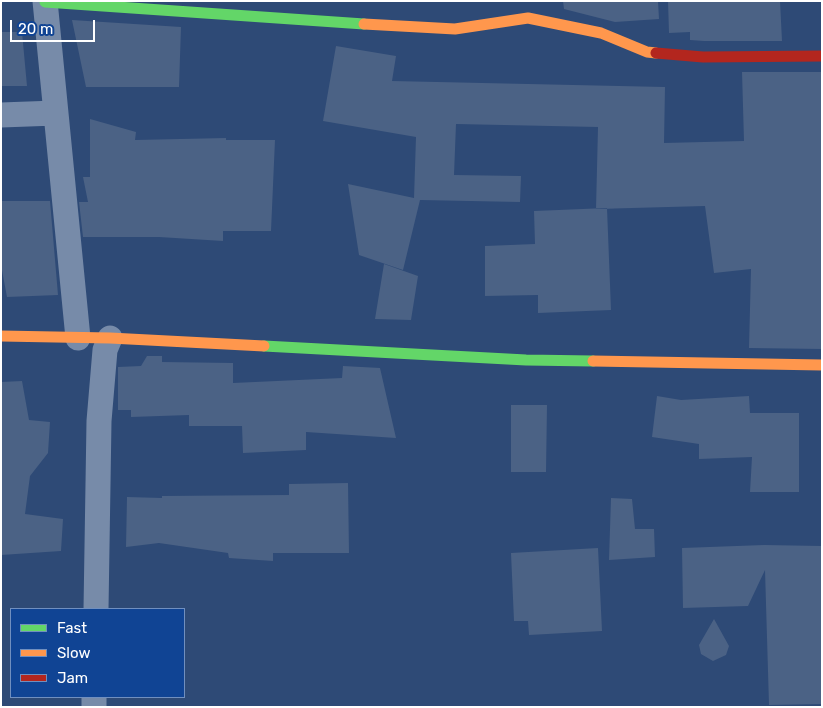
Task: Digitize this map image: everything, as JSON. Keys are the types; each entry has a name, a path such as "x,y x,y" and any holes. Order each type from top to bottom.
{"street":[{"path":"78,338 45,2 438,29 455,29 528,18 600,33 647,52 703,57 822,56"},
{"path":"1,115 56,113"},
{"path":"1,336 110,338 526,360 822,365"},
{"path":"96,608 99,420 105,350 110,338"}],"building":[{"path":"563,1 658,1 659,19 615,22 564,9"},
{"path":"668,1 780,1 782,41 704,41 690,40 690,32 669,33"},
{"path":"72,20 181,27 179,87 86,87"},
{"path":"1,32 22,32 27,86 1,86"},
{"path":"336,46 396,56 392,81 665,87 664,143 744,141 742,72 822,72 822,349 749,348 751,269 714,273 705,206 596,209 598,127 456,124 454,175 521,176 520,202 420,200 403,270 359,255 348,184 414,198 416,137 323,121"},
{"path":"90,119 136,132 135,140 226,138 226,140 275,140 271,231 223,231 223,241 159,237 83,237 79,202 88,202 83,177 90,177"},
{"path":"1,201 50,201 58,295 7,297 1,265"},
{"path":"607,208 611,310 538,313 538,295 485,296 485,246 535,244 534,211"},
{"path":"384,264 418,276 411,320 375,319"},
{"path":"147,356 162,356 162,362 233,363 233,383 342,378 343,366 380,368 396,438 306,432 306,450 243,453 242,426 189,426 189,415 131,417 131,410 118,410 118,367 141,366"},
{"path":"22,381 29,420 50,422 48,453 30,476 25,514 63,519 61,551 1,555 1,382"},
{"path":"657,396 681,400 749,396 750,413 799,413 799,492 750,492 752,457 699,459 699,444 652,437"},
{"path":"511,405 547,405 546,472 511,472"},
{"path":"348,483 349,553 273,553 273,561 229,558 228,553 159,543 126,547 127,497 289,495 289,484"},
{"path":"611,498 632,499 635,529 654,529 655,557 609,560"},
{"path":"764,545 822,546 822,704 769,705 765,570 748,606 683,608 682,548"},
{"path":"598,548 602,631 529,635 528,621 514,621 511,553"},
{"path":"714,619 729,646 726,655 713,661 701,654 699,645"}],"traffic: fast":[{"path":"45,2 364,24"},
{"path":"264,346 526,360 593,361"}],"traffic: slow":[{"path":"364,24 455,29 528,18 601,33 647,52 656,53"},
{"path":"1,336 110,338 264,346"},
{"path":"593,361 822,365"}],"traffic: jam":[{"path":"656,53 703,57 822,56"}]}
